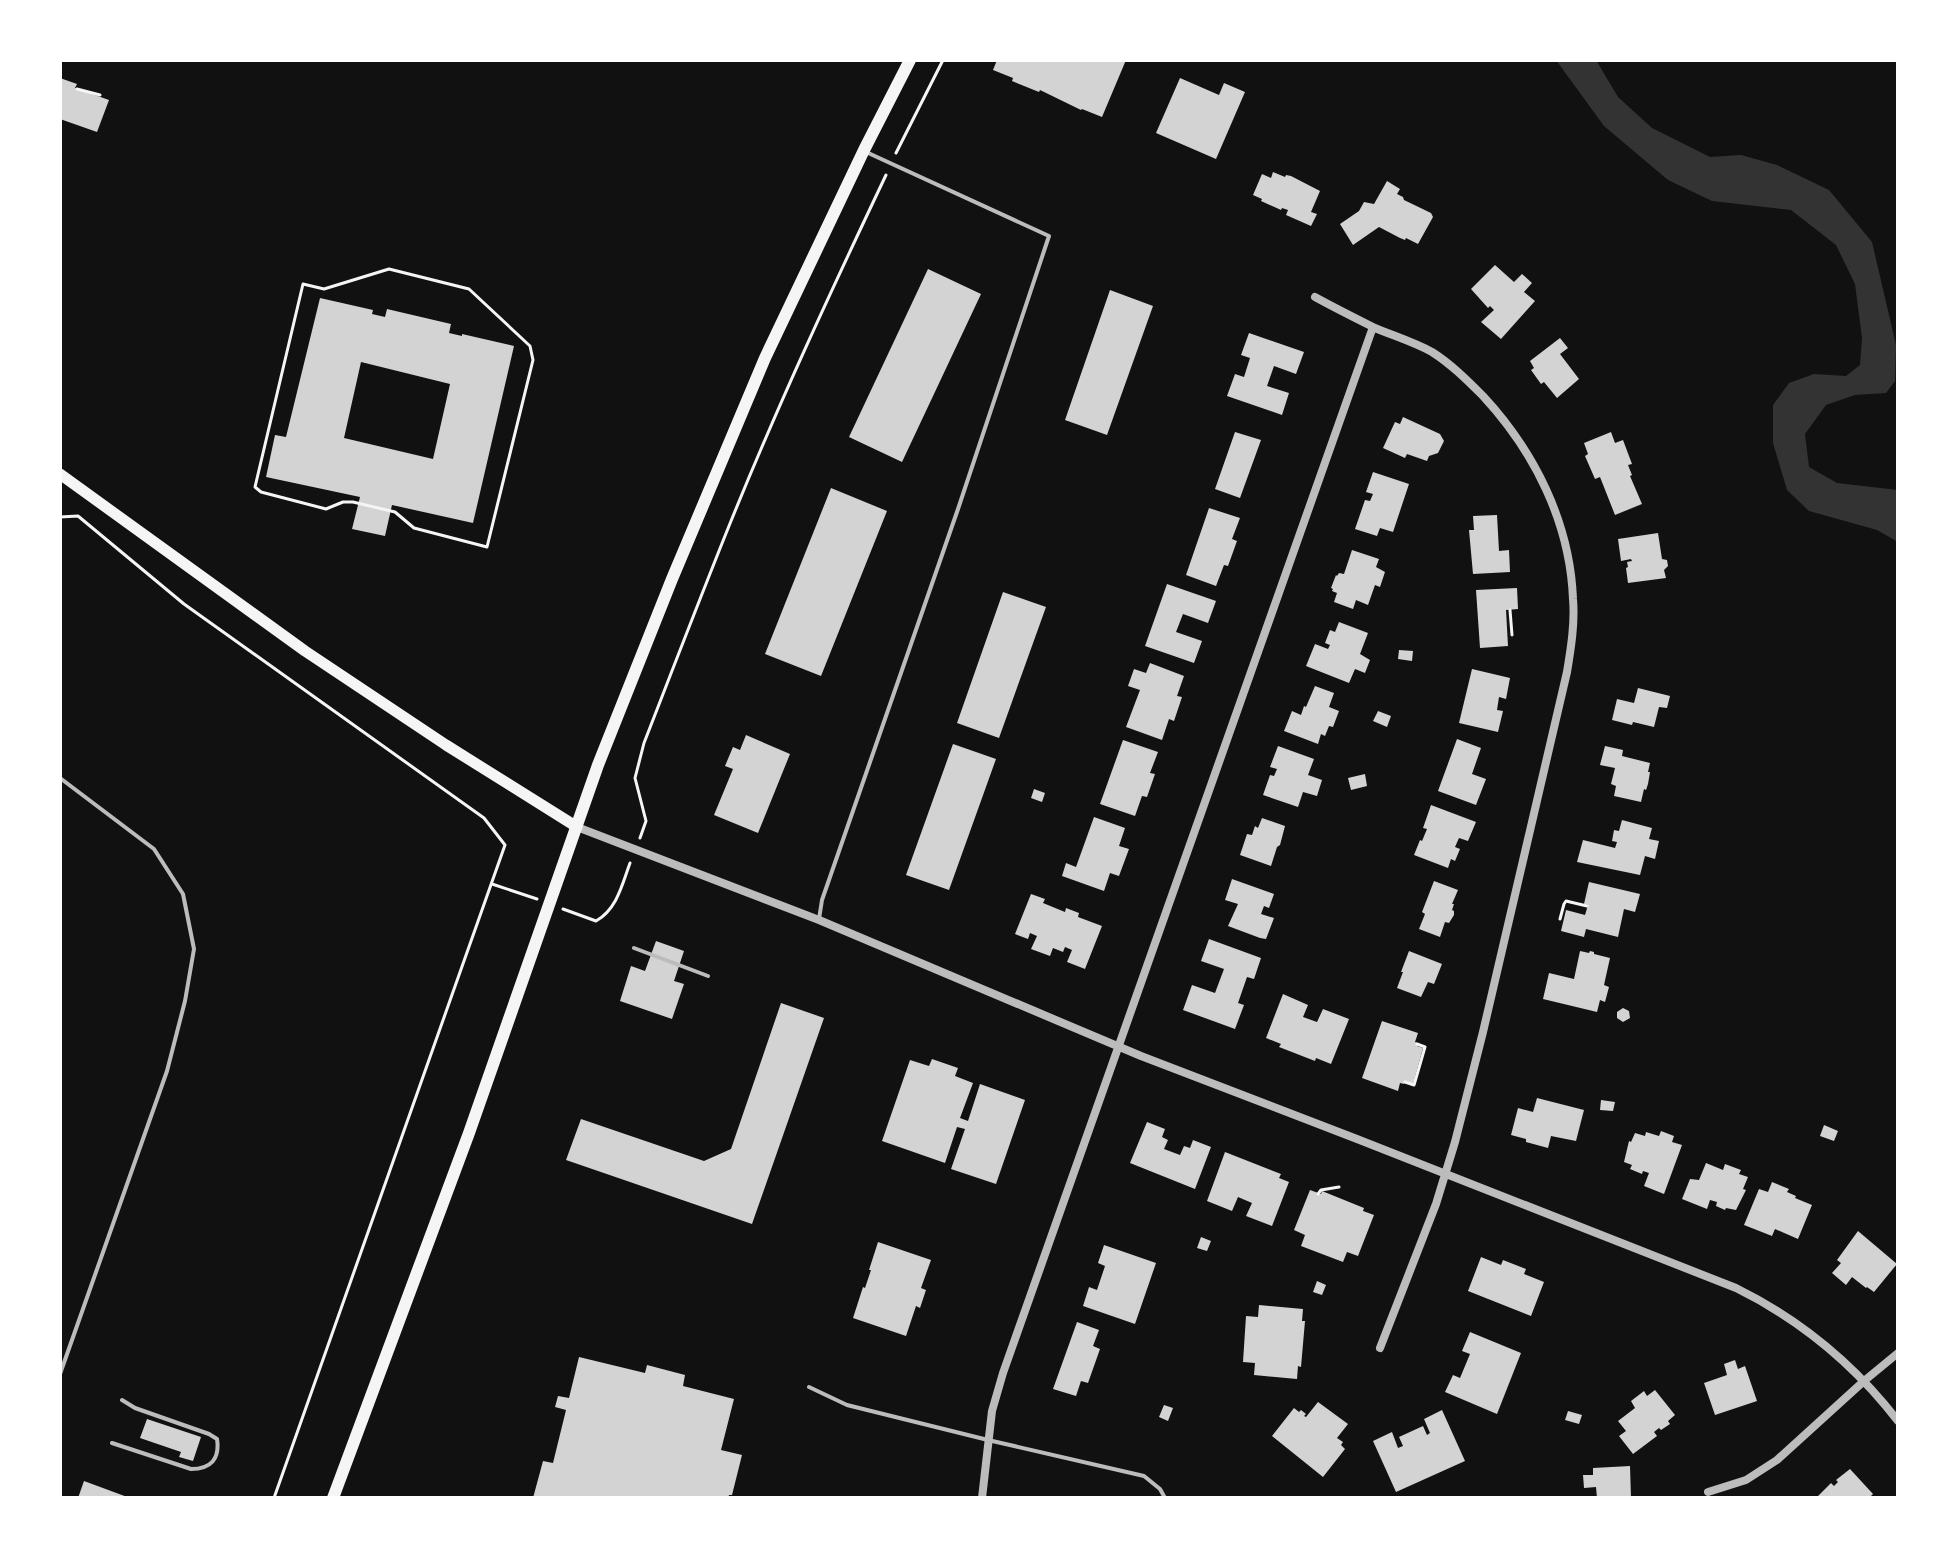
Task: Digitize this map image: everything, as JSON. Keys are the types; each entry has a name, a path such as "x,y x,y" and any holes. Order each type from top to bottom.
{"main road":[{"path":"333,1498 469,1133 598,765 697,517 765,358 910,60"},
{"path":"60,474 305,651 577,827"}],"street":[{"path":"1315,297 1431,352 1464,376 1497,411 1523,445 1556,510 1567,553 1573,598 1573,631 1567,672 1483,1032 1446,1174 1380,1348"},
{"path":"982,1498 992,1411 1003,1373 1373,327"},
{"path":"577,827 819,920 1118,1046 1736,1288 1772,1307 1829,1347 1864,1381 1898,1421"},
{"path":"1708,1492 1746,1480 1777,1460 1898,1353"}],"lane":[{"path":"819,920 822,900 948,539 1049,236 864,150"},
{"path":"60,778 154,849 183,894 194,949 185,1001 167,1071 60,1374"},
{"path":"634,948 708,976"},
{"path":"809,1387 847,1405 1144,1476 1160,1489 1165,1498"},
{"path":"112,1443 191,1469 203,1469 210,1465 218,1446 217,1439 209,1434 135,1408 122,1400"}],"path":[{"path":"905,135 943,60"},
{"path":"77,89 100,95"},
{"path":"642,832 646,821 635,778 644,743 729,525 820,314 874,200"},
{"path":"389,269 463,286 530,346 533,360 487,547 414,528 395,512 353,502 343,502 326,509 255,487 303,284 324,289 389,269"},
{"path":"60,517 78,516 184,604 484,818 505,845 274,1498"},
{"path":"1510,610 1512,635"},
{"path":"492,884 508,889"},
{"path":"586,918 596,921 603,917 616,901 622,885"},
{"path":"1560,919 1566,901 1587,906"},
{"path":"1405,1082 1414,1085 1420,1068 1425,1047 1417,1044"},
{"path":"1318,1194 1321,1190 1339,1187"}],"shaded area":[{"path":"1556,60 1596,60 1618,97 1652,128 1710,157 1741,155 1777,165 1829,190 1872,242 1896,345 1895,381 1886,393 1855,395 1826,405 1805,434 1809,467 1837,483 1898,490 1898,542 1877,530 1809,511 1787,490 1773,443 1773,405 1789,383 1814,374 1846,376 1860,365 1862,338 1855,284 1836,245 1791,210 1712,201 1668,180 1604,126"}],"building":[{"path":"997,60 1126,60 1102,117 1012,81 1013,78 993,70"},
{"path":"60,78 77,84 75,88 109,100 97,132 60,119"},
{"path":"1180,78 1219,95 1224,83 1245,92 1216,159 1156,133"},
{"path":"1273,172 1291,176 1320,191 1311,212 1317,214 1311,226 1286,215 1288,210 1281,210 1253,195 1262,174 1271,178"},
{"path":"1387,181 1400,189 1397,194 1404,200 1431,213 1433,217 1418,244 1379,227 1353,245 1340,224 1359,211 1364,202 1374,204"},
{"path":"1495,265 1514,282 1522,274 1532,283 1524,292 1535,301 1501,339 1481,322 1494,310 1490,306 1488,308 1471,289"},
{"path":"928,269 981,294 902,462 849,437"},
{"path":"1110,290 1153,306 1107,435 1065,420"},
{"path":"320,298 373,310 372,314 385,317 387,309 451,324 449,333 514,346 473,523 392,505 385,536 352,529 360,497 266,477 275,435 286,437","holes":["361,362 450,384 433,459 344,438"]},
{"path":"1249,333 1304,352 1296,374 1274,366 1267,386 1289,393 1282,415 1227,396 1235,374 1244,377 1250,358 1241,355"},
{"path":"1560,338 1568,348 1560,354 1579,379 1557,398 1544,382 1541,384 1531,370 1534,368 1530,361"},
{"path":"1403,417 1440,434 1444,441 1438,453 1429,456 1427,461 1407,454 1405,458 1383,448 1395,422 1400,424"},
{"path":"1235,432 1261,440 1240,498 1215,489"},
{"path":"1611,432 1615,443 1623,440 1632,464 1628,465 1630,476 1642,504 1615,515 1600,477 1595,479 1585,456 1588,454 1584,443"},
{"path":"1373,472 1409,484 1393,532 1380,528 1377,536 1355,529 1365,500 1370,501 1373,494 1366,492"},
{"path":"831,488 887,511 821,676 765,654"},
{"path":"1209,508 1240,518 1232,539 1237,541 1228,566 1224,565 1216,586 1186,575"},
{"path":"1497,515 1499,551 1509,550 1510,572 1473,574 1469,530 1474,530 1473,516"},
{"path":"1658,533 1662,559 1667,560 1668,566 1664,570 1666,578 1628,583 1627,562 1632,561 1621,561 1618,539"},
{"path":"1352,550 1379,559 1376,567 1385,572 1380,587 1375,585 1368,605 1356,600 1353,609 1334,602 1337,593 1331,588 1336,575 1344,574"},
{"path":"1167,584 1216,601 1208,623 1183,614 1176,632 1202,641 1194,663 1145,646"},
{"path":"1517,588 1518,609 1506,610 1508,646 1480,648 1476,590"},
{"path":"1003,592 1046,607 999,738 957,723"},
{"path":"1339,622 1368,633 1360,654 1370,660 1365,673 1355,669 1349,683 1306,666 1315,644 1328,649 1330,645 1325,643 1330,630 1335,632"},
{"path":"1399,650 1413,651 1412,661 1398,659"},
{"path":"1150,663 1184,676 1177,696 1182,697 1174,721 1169,719 1162,740 1126,727 1140,690 1128,686 1134,669 1146,673"},
{"path":"1472,669 1510,678 1506,699 1499,697 1497,710 1503,711 1498,732 1459,723"},
{"path":"1315,686 1334,693 1329,707 1339,711 1333,727 1329,726 1325,736 1321,734 1318,744 1284,731 1292,711 1301,715"},
{"path":"1638,688 1670,696 1667,708 1659,707 1654,727 1612,720 1617,699 1634,703"},
{"path":"1378,711 1391,716 1387,727 1373,721"},
{"path":"746,735 790,754 758,833 714,815 733,769 725,766 733,747 740,750"},
{"path":"1457,739 1481,748 1472,774 1486,779 1476,805 1438,791"},
{"path":"1123,740 1158,752 1150,773 1155,774 1147,797 1142,796 1135,816 1100,804"},
{"path":"953,744 996,759 949,890 906,875"},
{"path":"1278,746 1314,759 1308,775 1322,780 1317,796 1303,792 1298,807 1263,795 1270,775 1274,776 1277,769 1270,767"},
{"path":"1605,746 1623,750 1622,756 1650,763 1648,784 1641,802 1614,796 1616,786 1611,784 1615,768 1600,765"},
{"path":"1365,774 1367,786 1351,790 1348,778"},
{"path":"1034,789 1045,793 1042,802 1031,798"},
{"path":"1431,805 1476,822 1468,841 1459,838 1455,847 1460,849 1448,868 1414,855 1427,829 1423,828"},
{"path":"1094,817 1125,828 1119,846 1129,849 1119,876 1110,873 1104,891 1062,876 1066,863 1076,867"},
{"path":"1262,818 1285,826 1271,866 1240,855 1247,834 1252,835"},
{"path":"1622,820 1652,828 1649,839 1659,841 1655,859 1645,856 1640,875 1577,862 1583,840 1615,848 1617,842 1612,841 1614,830 1619,831"},
{"path":"1232,879 1274,894 1269,908 1264,906 1261,914 1274,918 1266,939 1228,926 1238,904 1225,900"},
{"path":"1434,881 1458,890 1452,904 1454,915 1449,923 1445,922 1440,937 1419,929"},
{"path":"1589,882 1640,894 1635,912 1624,909 1618,937 1586,929 1584,937 1561,931 1566,910 1585,915"},
{"path":"1031,894 1045,899 1043,903 1065,912 1066,908 1079,913 1078,917 1102,926 1085,969 1067,962 1072,950 1065,947 1063,952 1053,948 1050,956 1031,949 1037,936 1030,933 1028,939 1015,934"},
{"path":"1209,939 1261,958 1254,979 1247,977 1238,1003 1244,1005 1235,1029 1183,1010 1192,985 1215,993 1224,969 1201,961"},
{"path":"656,941 684,951 674,981 684,984 672,1019 620,1001 631,966 645,971"},
{"path":"1409,951 1442,964 1434,984 1428,982 1421,997 1397,988"},
{"path":"1580,951 1610,958 1604,985 1609,987 1605,1002 1600,1000 1597,1012 1543,999 1549,973 1574,979"},
{"path":"1283,994 1308,1005 1303,1017 1317,1022 1323,1009 1349,1019 1331,1064 1279,1047 1281,1044 1266,1038"},
{"path":"781,1003 824,1018 752,1224 566,1160 581,1119 704,1161 731,1149"},
{"path":"1623,1008 1629,1011 1630,1018 1623,1022 1617,1018 1617,1012"},
{"path":"1382,1021 1418,1033 1415,1042 1423,1048 1413,1084 1400,1083 1398,1091 1362,1078"},
{"path":"932,1059 958,1068 955,1076 973,1083 960,1118 968,1121 980,1084 1025,1100 996,1184 951,1169 965,1129 957,1127 945,1163 882,1141 910,1060 929,1066"},
{"path":"1537,1098 1584,1110 1576,1141 1551,1136 1548,1148 1511,1135 1518,1108 1533,1112"},
{"path":"1601,1100 1615,1102 1613,1111 1600,1110"},
{"path":"1147,1122 1165,1129 1162,1137 1168,1140 1164,1149 1180,1155 1184,1146 1190,1148 1193,1140 1211,1147 1195,1189 1130,1163"},
{"path":"1824,1125 1838,1131 1834,1141 1820,1136"},
{"path":"1661,1131 1674,1136 1672,1142 1682,1145 1664,1194 1644,1186 1649,1173 1643,1171 1642,1174 1630,1169 1632,1165 1624,1162 1629,1141 1635,1133 1659,1136"},
{"path":"1225,1152 1281,1174 1279,1178 1289,1182 1272,1226 1246,1216 1252,1203 1238,1197 1232,1211 1207,1201"},
{"path":"1706,1163 1723,1170 1725,1164 1741,1170 1739,1174 1748,1177 1743,1189 1746,1190 1736,1210 1725,1210 1710,1200 1707,1209 1682,1199 1690,1179 1699,1180"},
{"path":"1772,1182 1789,1189 1787,1192 1795,1198 1812,1205 1798,1239 1775,1229 1772,1236 1744,1225 1759,1189 1768,1192"},
{"path":"1310,1190 1321,1194 1322,1191 1374,1215 1358,1256 1347,1252 1343,1262 1301,1246 1305,1235 1294,1230"},
{"path":"1858,1231 1897,1264 1874,1292 1852,1277 1846,1285 1832,1273 1841,1263 1837,1260"},
{"path":"1201,1237 1211,1241 1207,1251 1197,1248"},
{"path":"878,1242 931,1260 921,1288 926,1290 920,1308 916,1306 906,1336 853,1318"},
{"path":"1104,1245 1156,1263 1135,1324 1083,1306 1089,1287 1097,1290 1105,1266 1098,1263"},
{"path":"1481,1257 1501,1265 1503,1260 1526,1269 1524,1274 1544,1282 1531,1316 1468,1291"},
{"path":"1317,1281 1326,1285 1322,1295 1313,1292"},
{"path":"1259,1305 1303,1309 1302,1321 1305,1321 1297,1379 1254,1375 1255,1363 1243,1362 1246,1316 1258,1317"},
{"path":"1077,1322 1099,1330 1093,1346 1100,1349 1088,1383 1081,1381 1076,1396 1053,1389"},
{"path":"1470,1332 1521,1353 1497,1414 1445,1392 1453,1375 1460,1378 1470,1354 1462,1351"},
{"path":"579,1357 645,1373 647,1365 685,1375 683,1386 734,1399 721,1450 742,1455 732,1495 728,1498 533,1498 543,1461 553,1463 566,1410 555,1407 558,1396 569,1398"},
{"path":"1735,1360 1738,1369 1745,1366 1757,1401 1715,1415 1704,1383 1727,1375 1724,1364"},
{"path":"1655,1390 1675,1415 1668,1421 1670,1424 1654,1432 1657,1436 1633,1454 1619,1436 1626,1431 1618,1421 1635,1408 1631,1401 1644,1391 1647,1396"},
{"path":"1318,1402 1348,1424 1337,1438 1343,1442 1341,1445 1345,1449 1323,1477 1272,1436 1294,1408 1299,1412 1301,1410 1306,1417"},
{"path":"1164,1405 1173,1408 1168,1421 1159,1417"},
{"path":"1442,1410 1465,1461 1396,1492 1373,1441 1392,1432 1398,1448 1403,1446 1399,1437 1423,1426 1427,1435 1430,1433 1424,1419"},
{"path":"1568,1411 1582,1415 1579,1424 1565,1420"},
{"path":"147,1419 201,1437 193,1461 179,1457 181,1452 140,1438"},
{"path":"1630,1466 1631,1498 1597,1498 1596,1487 1584,1488 1583,1475 1593,1475 1593,1468"},
{"path":"1850,1469 1873,1494 1869,1498 1816,1498 1831,1483 1834,1486 1838,1482 1836,1480"},
{"path":"84,1481 130,1498 78,1498"}]}
